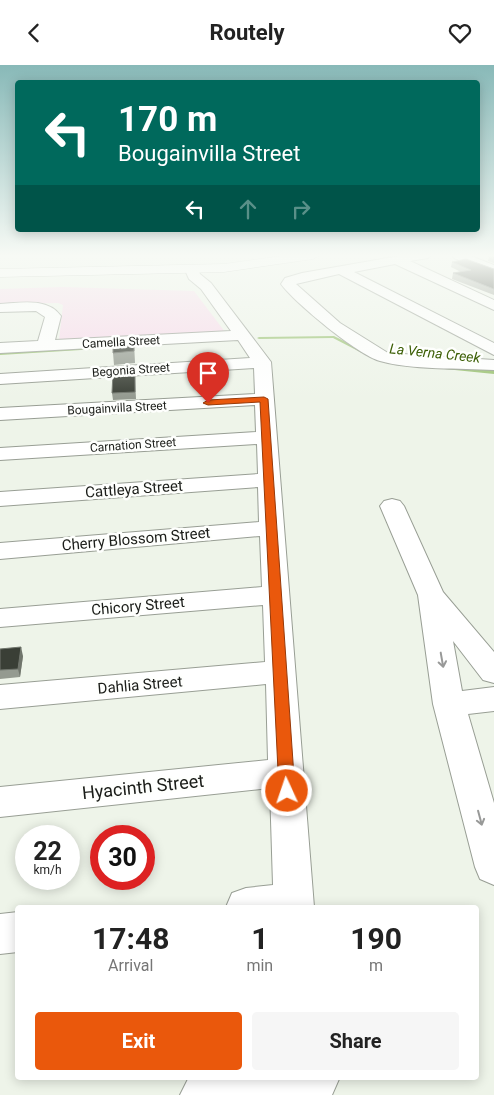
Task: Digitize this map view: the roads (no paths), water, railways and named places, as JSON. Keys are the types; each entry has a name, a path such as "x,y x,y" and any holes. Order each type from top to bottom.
{"street":[{"path":"220,303 262,362 294,905"},
{"path":"308,303 334,326 383,357 400,360 494,365"},
{"path":"404,303 494,350"},
{"path":"0,308 45,308 50,312 53,315 52,322 45,346"},
{"name":"Camella Street","path":"0,348 242,335"},
{"name":"Begonia Street","path":"0,379 262,362"},
{"name":"Bougainvilla Street","path":"0,414 264,399"},
{"name":"Carnation Street","path":"0,454 266,437"},
{"name":"Cattleya Street","path":"0,499 269,480"},
{"path":"392,506 431,595 449,704 494,867"},
{"name":"Cherry Blossom Street","path":"0,551 272,528"},
{"name":"Chicory Street","path":"0,618 276,595"},
{"path":"431,595 494,672"},
{"name":"Dahlia Street","path":"0,697 280,672"},
{"path":"449,704 494,699"},
{"name":"Hyacinth Street","path":"0,802 286,772"},
{"path":"0,934 15,933"},
{"path":"204,1095 316,1084"}],"waterway":[{"name":"La Verna Creek","path":"259,338 334,337 364,352"},
{"name":"La Verna Creek","path":"0,354 160,344"},
{"name":"La Verna Creek","path":"445,368 494,372"}]}
